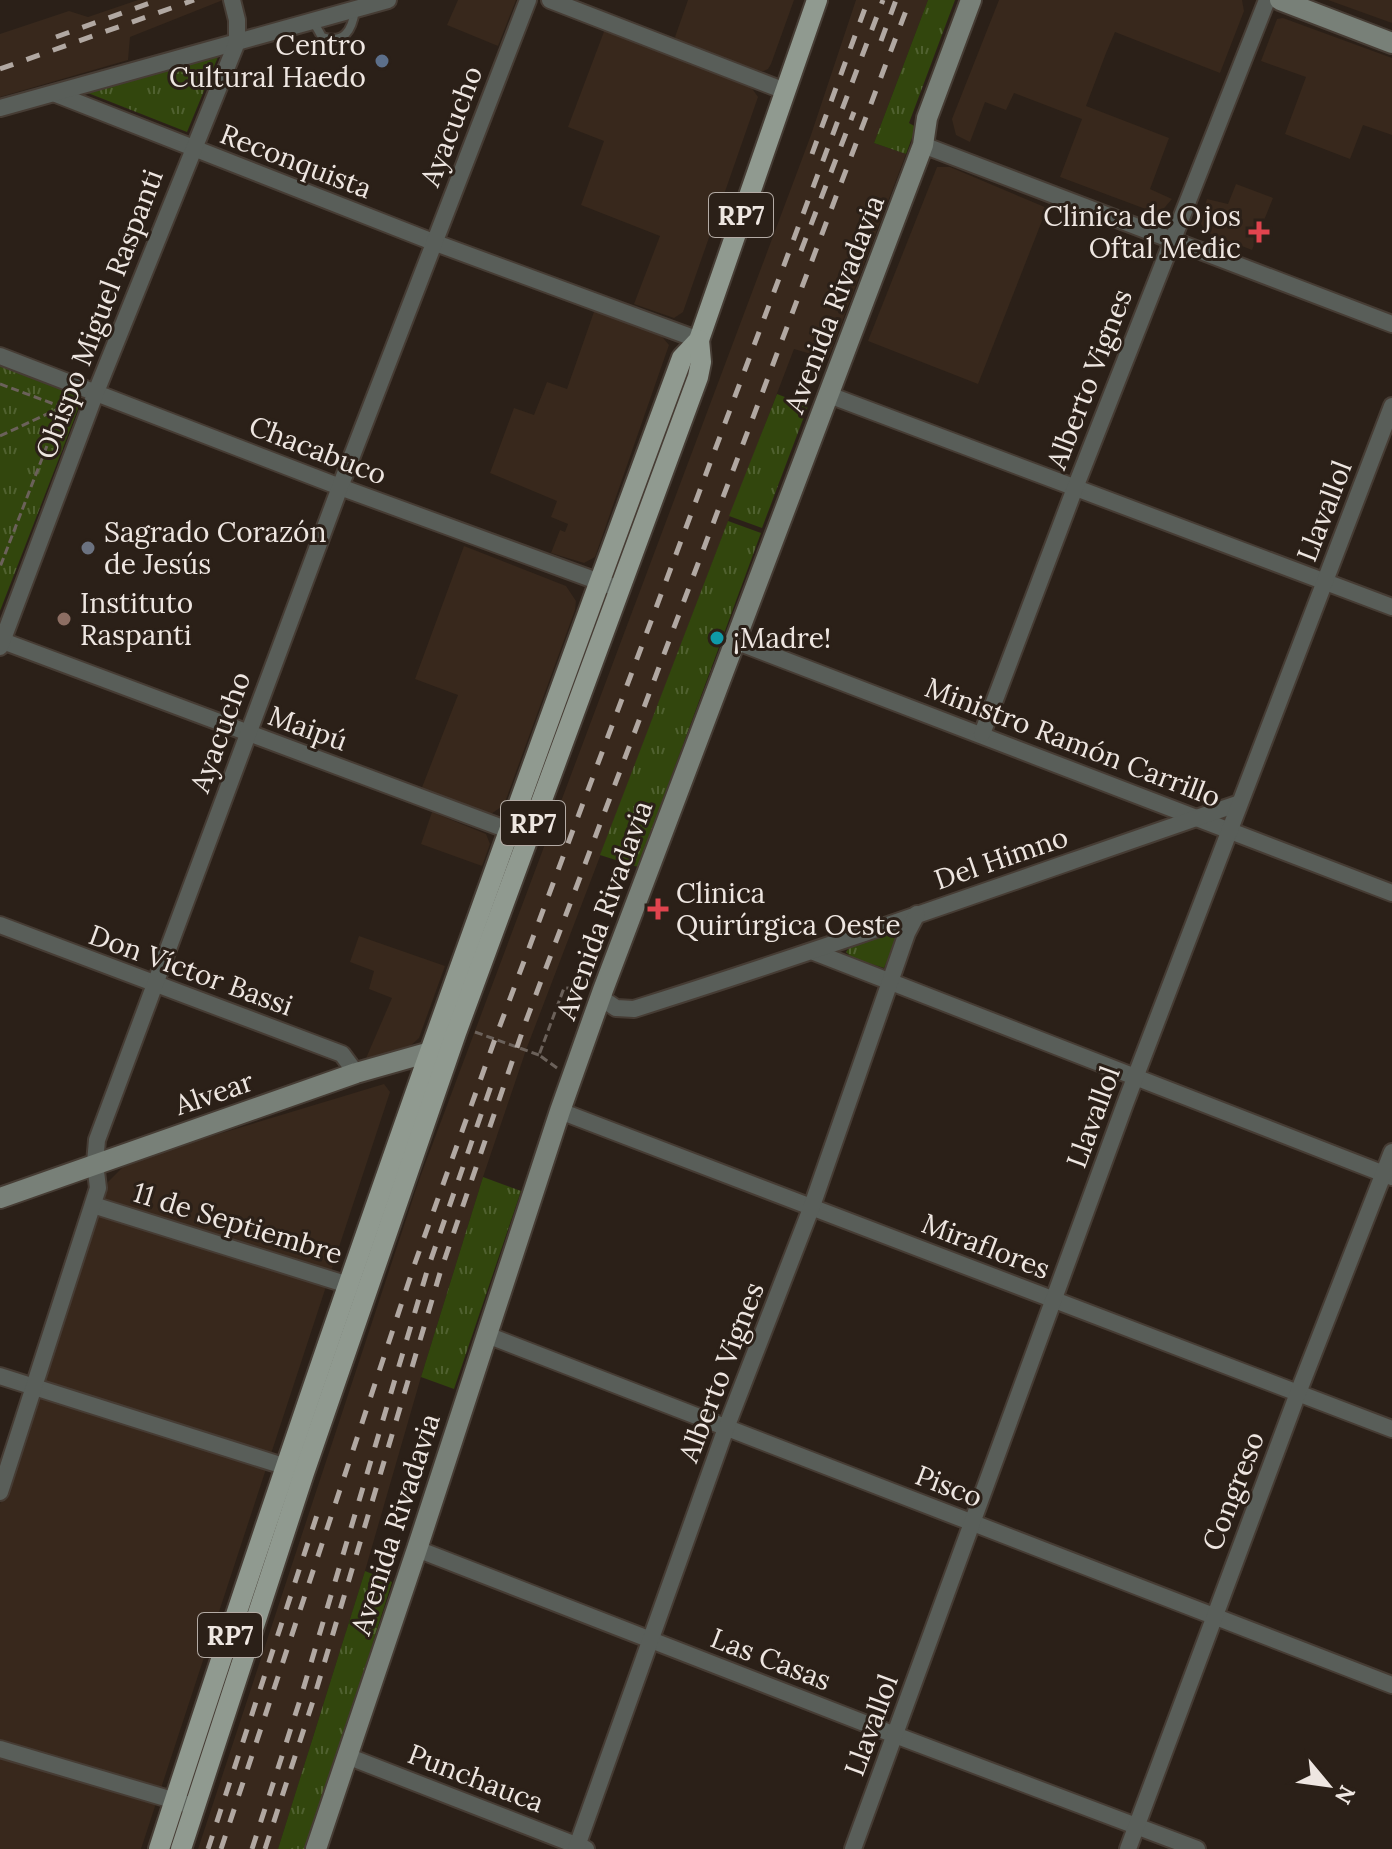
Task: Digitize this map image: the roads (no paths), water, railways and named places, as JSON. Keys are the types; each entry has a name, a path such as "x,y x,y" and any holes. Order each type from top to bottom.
{"main road":[{"name":"RP7","path":"439,1054 698,377 701,362 699,340 817,0"},
{"name":"RP7","path":"159,1849 184,1804 295,1470 439,1054 508,830 682,358 699,340"},
{"name":"RP7","path":"181,1849 184,1804"}],"street":[{"name":"Obispo Miguel Raspanti","path":"1,642 96,392 237,42 237,20 232,0"},
{"path":"0,108 388,0"},
{"name":"Ayacucho","path":"0,1492 93,1205 99,1180 95,1163 97,1140 340,487 528,0"},
{"path":"550,0 785,91"},
{"name":"Avenida Rivadavia","path":"316,1849 560,1111 923,145 927,118 971,0"},
{"name":"Alberto Vignes","path":"982,734 1172,238 1267,0"},
{"path":"1280,0 1392,43"},
{"name":"Reconquista","path":"56,94 433,242 699,340"},
{"path":"923,145 1392,324"},
{"name":"Chacabuco","path":"0,356 340,487 619,589"},
{"path":"829,395 1392,607"},
{"name":"Llavallol","path":"853,1849 1134,1078 1392,406"},
{"name":"Ministro Ramón Carrillo","path":"735,641 1392,893"},
{"name":"Maipú","path":"1,642 508,830"},
{"name":"Del Himno","path":"602,994 616,1008 634,1009 814,952 1237,804"},
{"name":"Alberto Vignes","path":"580,1848 726,1428 812,1206 907,933 917,914"},
{"name":"Don Víctor Bassi","path":"0,925 342,1054 356,1073"},
{"path":"814,952 1388,1176"},
{"name":"Alvear","path":"0,1198 356,1073 439,1054"},
{"name":"Miraflores","path":"560,1111 1392,1429"},
{"name":"Congreso","path":"1128,1849 1298,1393 1388,1176 1392,1152"},
{"name":"11 de Septiembre","path":"93,1205 358,1288"},
{"name":"Pisco","path":"487,1335 1392,1685"},
{"path":"0,1376 295,1470"},
{"name":"Las Casas","path":"417,1549 1197,1849"},
{"path":"0,1749 184,1804"},
{"name":"Punchauca","path":"347,1756 580,1848"}],"lane":[{"path":"313,21 322,37 333,41 348,33 355,9"}],"railway":[{"path":"56,37 158,0"},
{"path":"0,69 194,0"},
{"path":"812,154 868,0"},
{"path":"221,1849 415,1263 495,1039 883,0"},
{"path":"881,41 896,0"},
{"path":"265,1849 313,1701 440,1273 526,1021 910,0"},
{"path":"801,251 854,112"},
{"path":"252,1849 300,1700 428,1268 492,1083"},
{"path":"208,1849 317,1515"}],"place":[{"name":"Centro Cultural Haedo","path":"382,61"},
{"name":"Clinica de Ojos Oftal Medic","path":"1259,232"},
{"name":"Sagrado Corazón de Jesús","path":"88,548"},
{"name":"Instituto Raspanti","path":"64,619"},
{"name":"¡Madre!","path":"717,638"},
{"name":"Clinica Quirúrgica Oeste","path":"658,909"}]}
